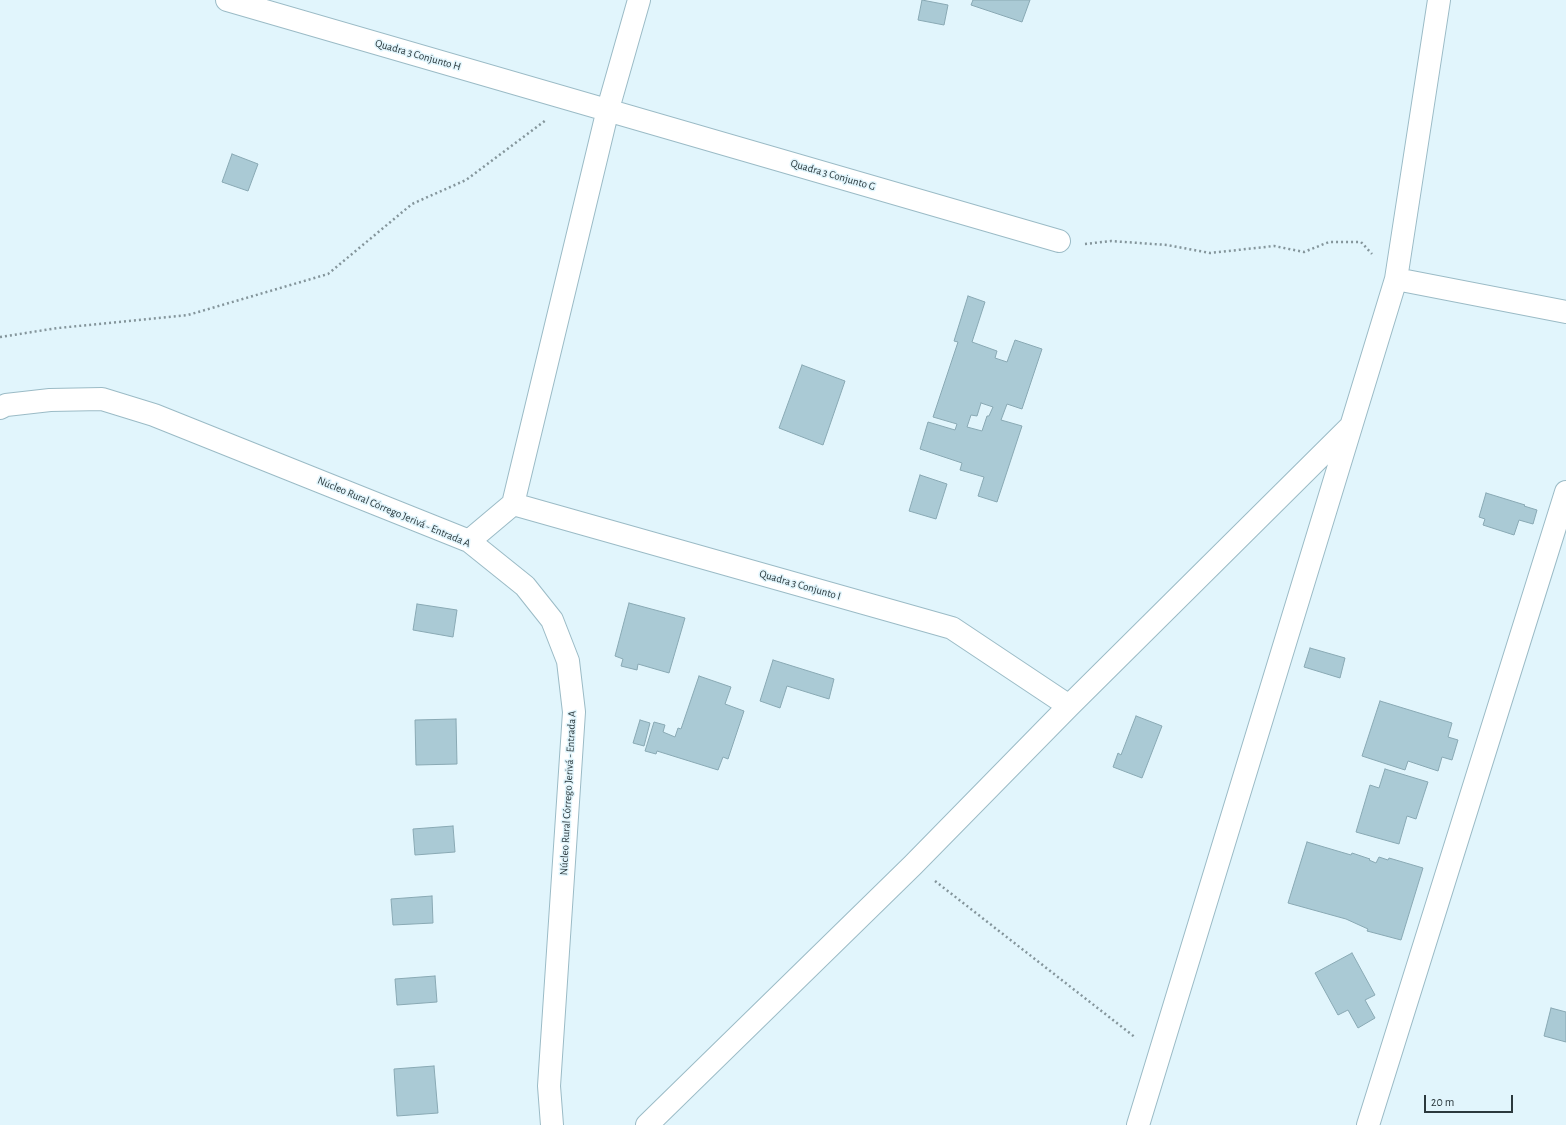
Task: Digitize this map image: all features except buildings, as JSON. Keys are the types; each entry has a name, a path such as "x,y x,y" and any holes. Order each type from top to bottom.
{"street":[{"name":"Quadra 3 Conjunto H","path":"228,0 608,109"},
{"path":"469,540 513,504 608,109 639,0"},
{"path":"1138,1125 1396,279 1439,0"},
{"name":"Quadra 3 Conjunto G","path":"608,109 1059,241"},
{"path":"1396,279 1566,312"},
{"name":"Núcleo Rural Córrego Jerivá - Entrada A","path":"0,408 6,405 50,400 102,399 154,415 469,540 525,586 552,620 568,661 574,712 549,1086 552,1125"},
{"path":"647,1125 914,865 1069,706 1352,425"},
{"path":"1368,1125 1566,492"},
{"name":"Quadra 3 Conjunto I","path":"513,504 952,628 1069,706"}],"path":[{"path":"0,337 58,328 188,315 328,274 412,204 466,180 573,100"},
{"path":"1059,241 1088,244 1111,240 1167,245 1210,253 1274,246 1304,252 1328,242 1361,242 1396,279"},
{"path":"914,865 1158,1056"}]}
